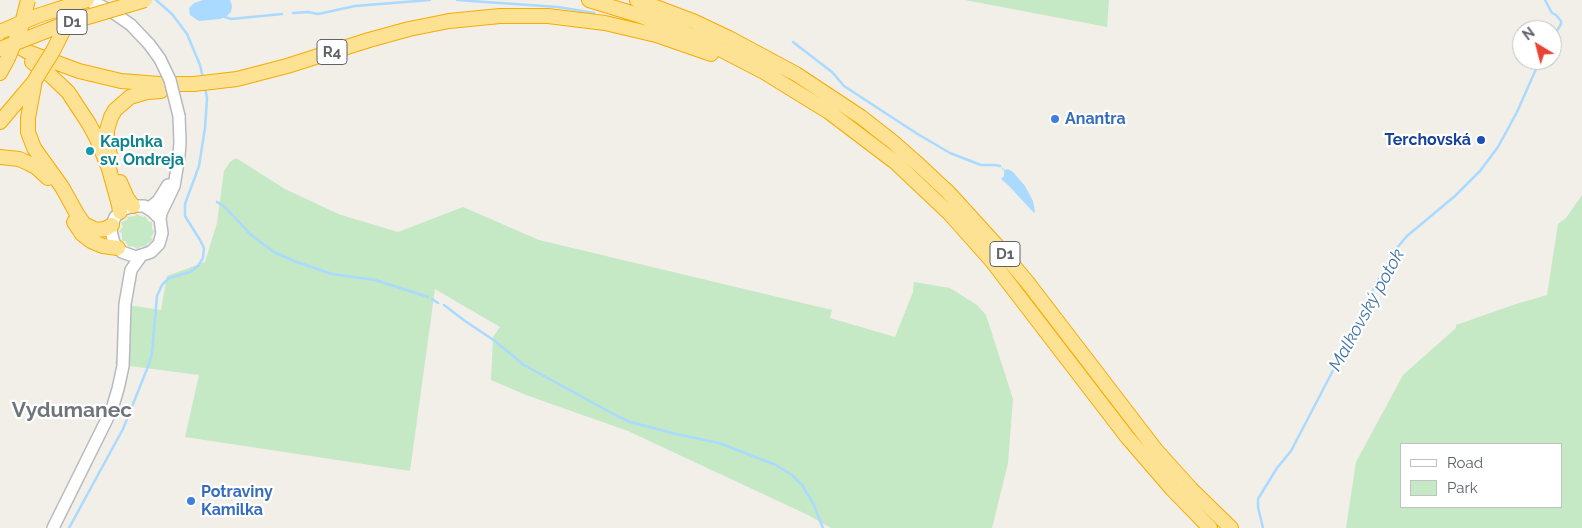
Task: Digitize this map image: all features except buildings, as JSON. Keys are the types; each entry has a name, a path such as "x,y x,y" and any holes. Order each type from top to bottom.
{"highway":[{"path":"0,73 3,43 21,27 28,0"},
{"path":"0,122 46,64 62,34 76,0"},
{"name":"D1","path":"3,43 37,16 86,0"},
{"name":"D1","path":"3,43 145,0"},
{"name":"D1","path":"589,0 678,30 764,72 799,92 860,134 895,162 972,237 1012,285 1103,406 1153,468 1210,528"},
{"name":"D1","path":"637,0 693,21 764,56 821,90 861,117 919,165 954,198 998,247 1028,283 1156,450 1230,528"},
{"path":"658,0 693,21"},
{"name":"R4","path":"3,43 60,65 104,77 138,83 194,84 216,82 272,71 409,29 449,21 509,16 569,18 633,29 678,42 764,72"},
{"path":"3,43 28,59 59,83 77,104 103,153 115,188 120,212"},
{"path":"35,80 28,118 28,132 34,148 62,187 84,224 96,230 112,225"},
{"path":"133,206 123,190 107,142 107,130 111,117 119,106 130,97 147,92 168,91 194,84"},
{"path":"0,157 19,159 36,167 55,187 73,221 87,238 97,244 120,250"}],"main road":[{"path":"86,0 111,11 131,25 149,44 160,59 170,80 180,116 180,142 174,186 161,213 162,233 159,244 151,252 142,256 132,256 120,250"},
{"path":"148,208 158,201 174,175"},
{"path":"126,304 123,291 124,263 120,250 112,238 112,225 115,217 120,212 133,206 148,208 160,219"},
{"path":"53,528 112,409 123,366 126,304 131,270 142,256"}],"green space":[{"path":"965,0 1109,0 1107,27"},
{"path":"236,158 285,189 319,205 341,215 398,232 463,207 539,240 832,310 830,318 895,337 913,292 914,282 950,288 977,305 986,315 1013,399 1008,463 992,528 831,528 808,515 628,431 526,395 491,380 493,337 500,327 435,289 410,471 185,437 199,375 115,364 128,305 161,310 167,276 205,262 217,223 224,171 230,162"},
{"path":"1582,195 1582,528 1346,528 1356,462 1403,375 1456,328 1456,325 1547,295 1558,224 1566,218"},
{"path":"136,214 145,216 149,222 152,222 152,229 155,231 151,237 153,240 147,246 139,247 138,249 132,246 129,247 125,241 122,241 122,233 119,232 123,226 122,222 128,219 127,217 135,216"}],"water":[{"path":"203,0 230,0 231,12 226,17 220,19 199,21 190,15 189,8 194,3"},
{"path":"1000,166 1005,170 1008,169 1013,172 1025,186 1033,201 1034,213 1001,179 1004,176 1004,171"}],"waterway":[{"name":"Vydumanec","path":"156,0 172,14 187,34 200,65 203,78"},
{"path":"293,13 308,12 318,14 355,6 430,0"},
{"path":"457,0 558,7 594,13"},
{"name":"Malkovský potok","path":"1545,0 1552,13 1560,20"},
{"path":"225,17 231,19 282,14"},
{"path":"793,42 832,72 844,86 916,133 950,153 981,165 1000,166"},
{"name":"Malkovský potok","path":"1263,528 1258,499 1277,468 1291,451 1375,286 1396,249 1407,236 1455,196 1480,171 1498,147 1517,112 1536,70"},
{"name":"Vydumanec","path":"69,528 123,429 149,364 152,353 157,296 162,285 169,278 190,272 198,266 203,258 204,248 185,216 185,204 199,166 205,128 207,98 205,88"},
{"path":"217,202 225,207 250,234 274,252 332,274 375,280 428,297"},
{"path":"432,299 438,303"},
{"path":"444,305 495,341 524,365 617,416 630,422 719,443 776,465 792,475 802,485 813,503 823,528"}],"place":[{"name":"Anantra","path":"1055,119"},
{"name":"Terchovská","path":"1481,140"},
{"name":"Kaplnka sv. Ondreja","path":"90,151"},
{"name":"Potraviny Kamilka","path":"191,501"}],"district":[{"name":"Vydumanec","path":"72,411"}]}
